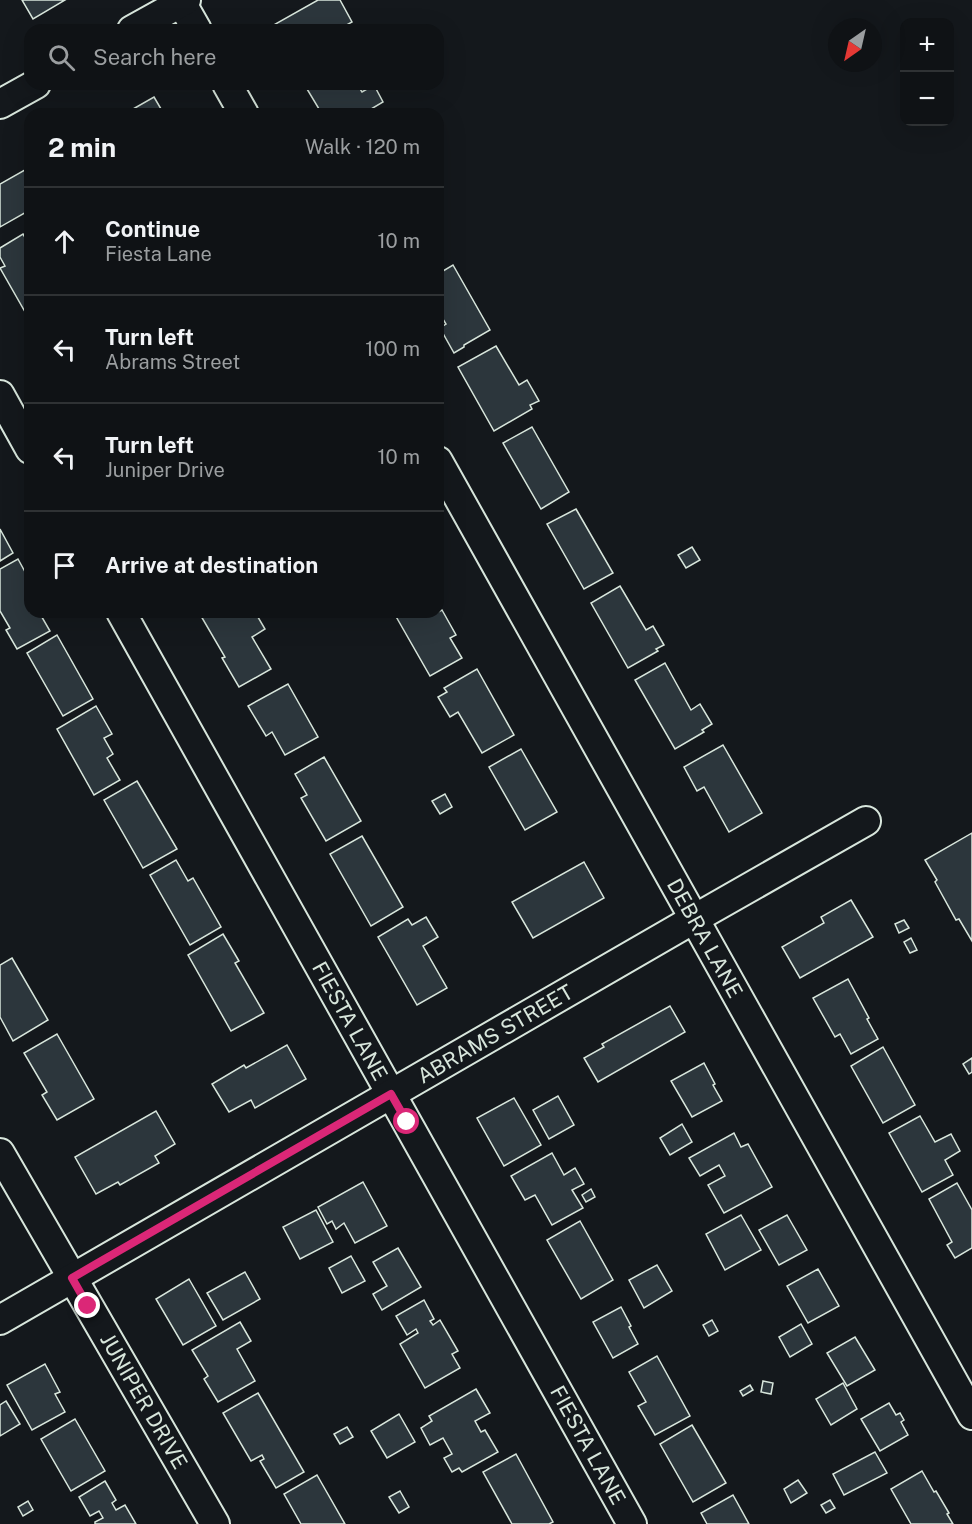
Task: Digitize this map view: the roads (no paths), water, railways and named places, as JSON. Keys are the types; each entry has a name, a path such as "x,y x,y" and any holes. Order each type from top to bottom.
{"street":[{"path":"143,24 183,1 194,24"},
{"path":"0,104 25,90"},
{"path":"230,90 241,108"},
{"path":"0,395 24,438"},
{"name":"DEBRA LANE","path":"444,472 972,1415"},
{"name":"FIESTA LANE","path":"125,618 632,1524"},
{"name":"ABRAMS STREET","path":"0,1320 866,821"},
{"name":"JUNIPER DRIVE","path":"0,1153 215,1524"}]}
